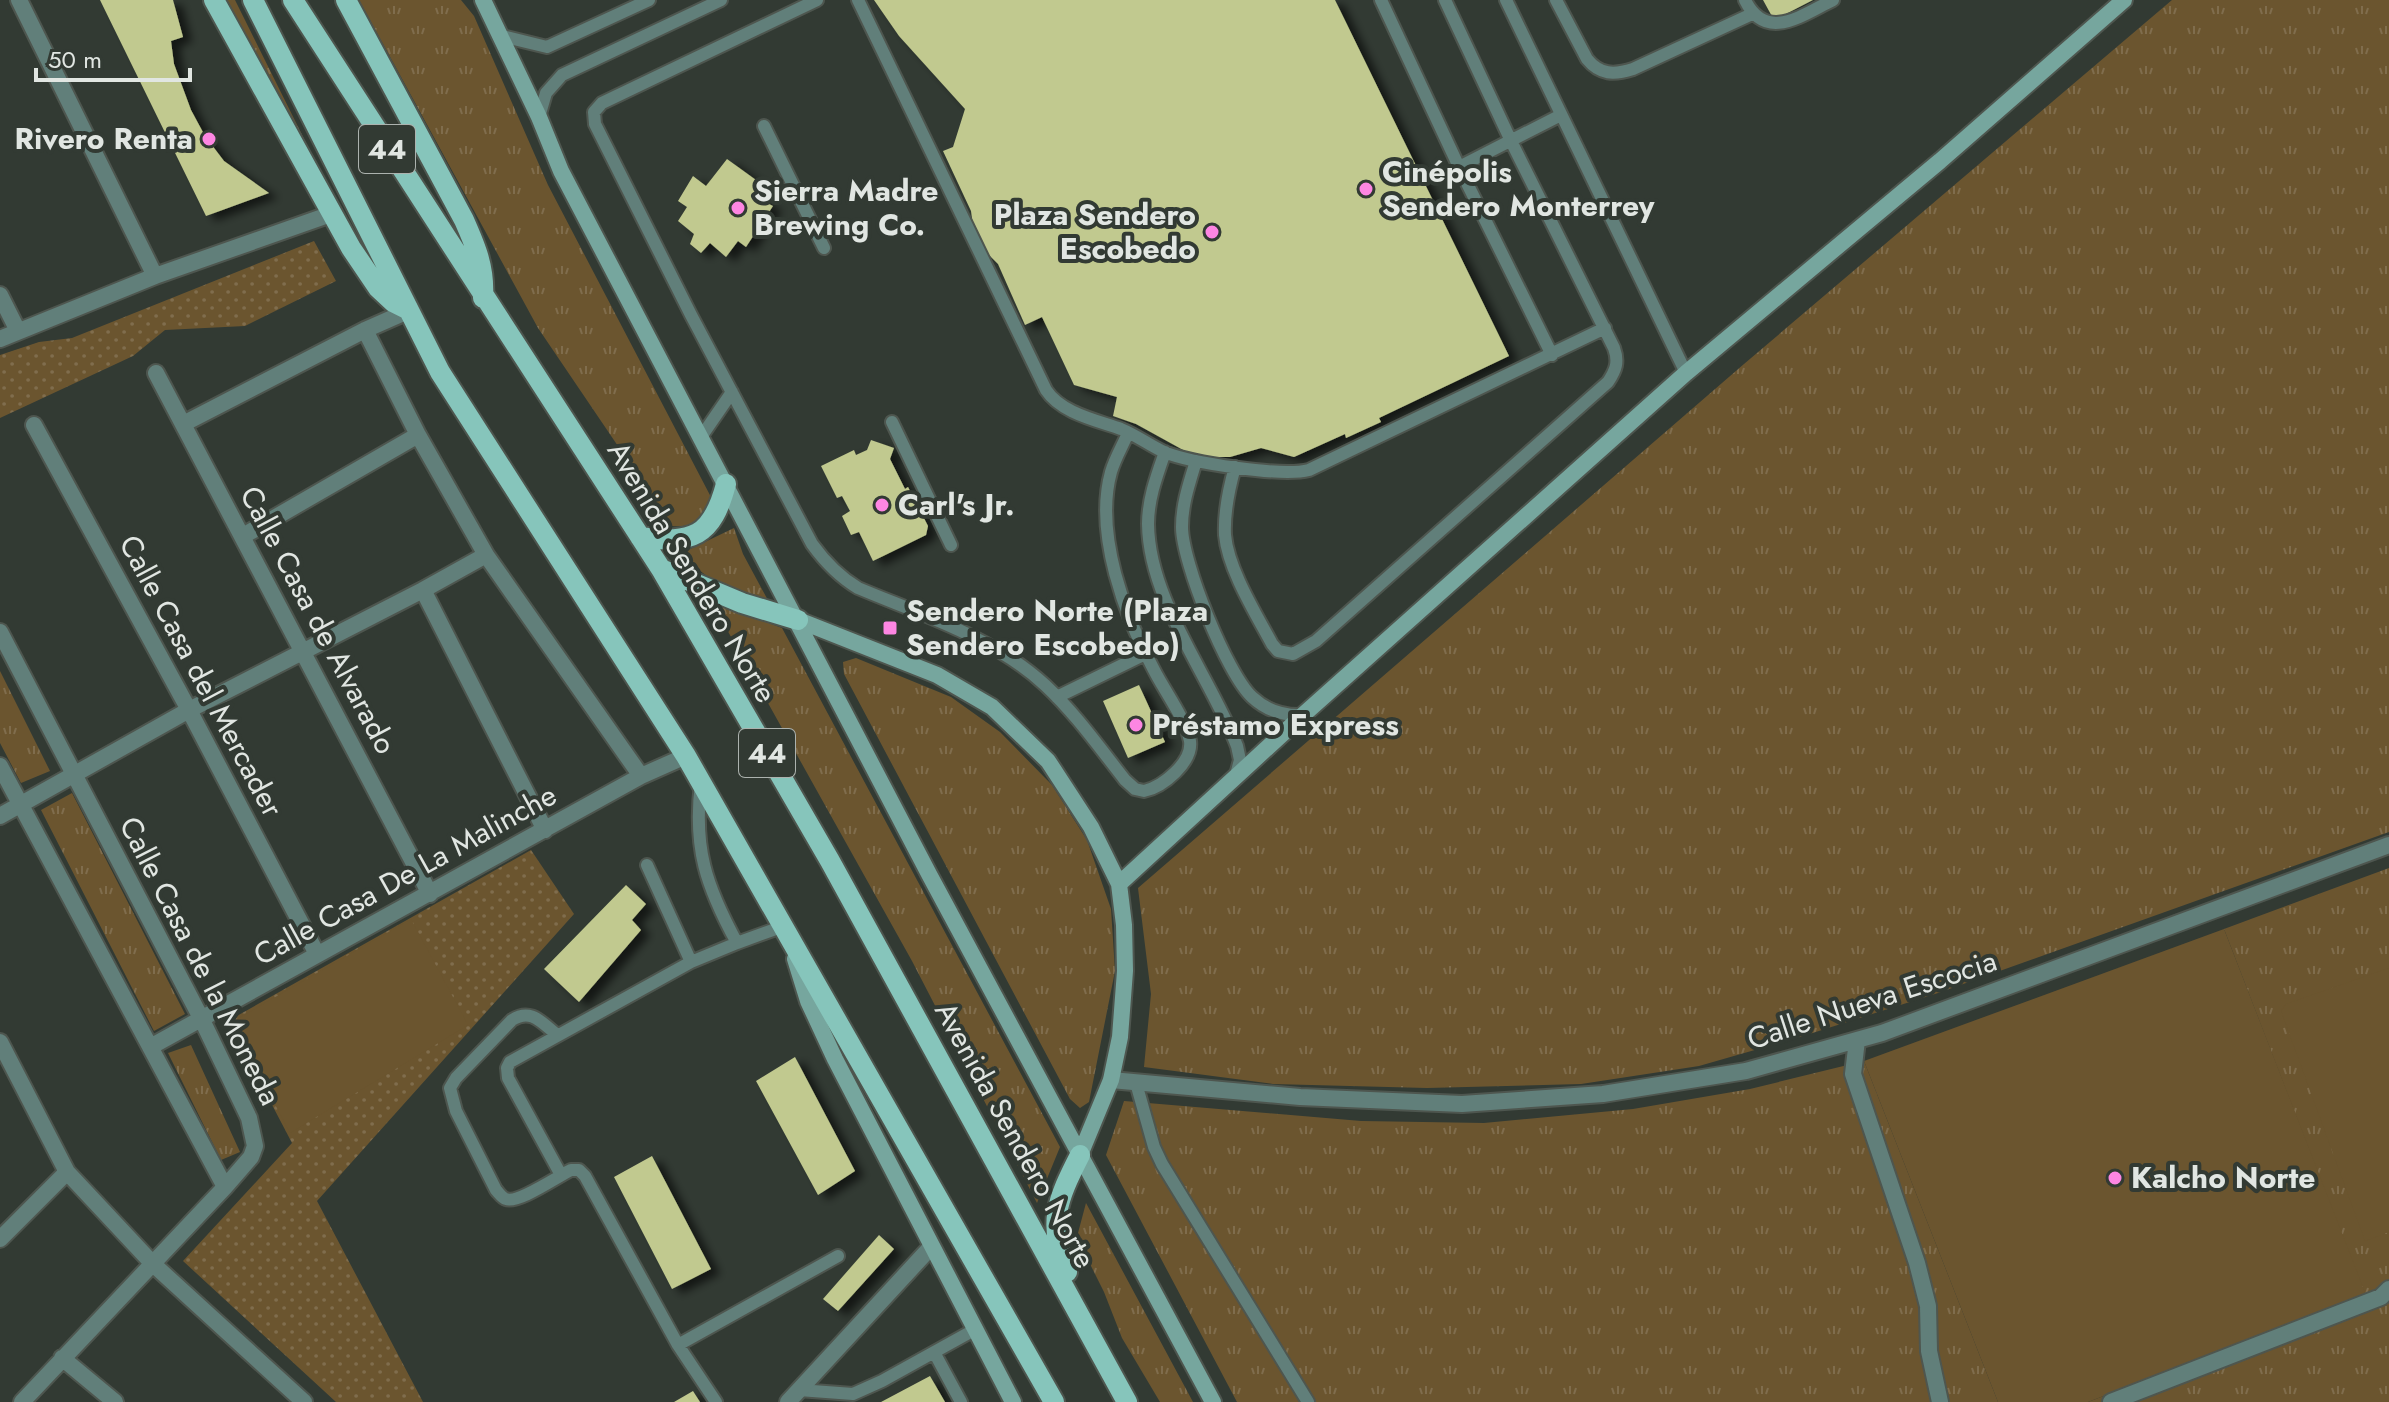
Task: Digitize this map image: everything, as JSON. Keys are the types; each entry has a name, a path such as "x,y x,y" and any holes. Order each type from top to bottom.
{"main road":[{"path":"214,0 331,214 378,288 393,302 408,310"},
{"name":"44","path":"253,0 440,372 686,756 1054,1402"},
{"name":"Avenida Sendero Norte","path":"293,0 661,569 830,861 1127,1402"},
{"path":"346,0 464,220 478,252 484,276 483,298"},
{"path":"640,537 667,541 688,538 705,530 719,510 726,484"},
{"path":"661,569 742,603 798,620"},
{"path":"1080,1155 1061,1192 1055,1225 1065,1268 1107,1364"}],"street":[{"path":"19,0 155,276"},
{"path":"483,0 561,171 930,876 1213,1402"},
{"path":"1119,884 1686,373 1940,161 2124,0"},
{"path":"0,339 155,276 331,214"},
{"path":"0,295 18,331"},
{"path":"183,424 408,310"},
{"path":"365,330 418,435 486,555 641,776"},
{"name":"Calle Casa de Alvarado","path":"156,373 430,894"},
{"name":"Calle Casa del Mercader","path":"34,425 317,954"},
{"path":"243,536 418,435"},
{"path":"0,816 189,710 486,555"},
{"path":"423,590 545,830"},
{"path":"798,620 937,675 992,707 1048,761 1091,827 1119,884 1125,971 1120,1037 1111,1080 1080,1155"},
{"name":"Calle Casa de la Moneda","path":"0,632 202,1020 254,1133 255,1146 251,1157 225,1187 22,1402"},
{"name":"Calle Casa De La Malinche","path":"152,1046 641,776 686,756"},
{"path":"0,766 225,1187"},
{"name":"Calle Nueva Escocia","path":"1111,1080 1300,1097 1462,1104 1603,1094 1746,1071 1857,1040 2389,845"},
{"path":"786,930 808,1001 931,1247 1013,1402"},
{"path":"1857,1040 1853,1074 1917,1263 1928,1306 1929,1351 1940,1402"},
{"path":"0,1042 67,1172 153,1264 304,1402"},
{"path":"0,1239 67,1172"},
{"path":"793,1396 931,1247"},
{"path":"2111,1402 2381,1297 2389,1289"},
{"path":"62,1358 115,1402"}],"lane":[{"path":"498,35 547,47 649,0"},
{"path":"539,117 546,93 562,75 721,0"},
{"path":"817,0 602,103 594,112 595,124 732,392 812,544 827,565 858,588 976,638 1024,668 1057,697 1129,784 1140,791 1153,789 1188,758 1190,739 1145,654 1122,597 1107,522 1111,472 1128,433"},
{"path":"858,0 1046,390 1059,404 1165,452 1235,467 1287,473 1309,470 1605,328"},
{"path":"1381,0 1552,355"},
{"path":"1235,467 1225,528 1234,564 1272,644 1284,654 1300,652 1608,382 1617,366 1617,357 1605,328 1511,141 1445,0"},
{"path":"1506,0 1686,373"},
{"path":"1556,0 1587,59 1594,67 1612,74 1633,69 1752,14"},
{"path":"1745,0 1752,14 1769,23 1779,23 1833,0"},
{"path":"1459,167 1561,115"},
{"path":"764,126 824,248"},
{"path":"701,437 732,392"},
{"path":"892,422 951,545"},
{"path":"1165,452 1150,503 1150,542 1162,591 1237,746 1240,760 1234,779"},
{"path":"1196,461 1184,496 1182,529 1187,560 1204,608 1241,686 1252,698 1277,713 1303,715"},
{"path":"1057,697 1145,654"},
{"path":"701,783 699,842 704,872 737,943"},
{"path":"647,865 691,962"},
{"path":"561,1175 508,1078 510,1062 691,962 737,943 786,930"},
{"path":"556,1034 532,1015 522,1014 512,1020 456,1078 450,1088 456,1111 503,1199 520,1198 571,1170 579,1170 585,1176 678,1345 716,1402"},
{"path":"1136,1083 1162,1164 1308,1402"},
{"path":"678,1345 838,1256"},
{"path":"793,1396 853,1394 974,1330"},
{"path":"934,1352 961,1402"}],"green space":[{"path":"225,0 235,0 328,187"},
{"path":"359,0 461,0 474,16 548,185 712,499 694,523 663,525 622,452 538,328"},
{"path":"2172,0 2389,0 2389,832 1938,993 1699,1066 1581,1084 1427,1088 1273,1084 1144,1067 1151,994 1138,888 1744,364"},
{"path":"314,241 336,281 245,326 165,330 133,356 0,418 0,355 39,342 72,338"},
{"path":"734,528 743,554 770,604 711,579 682,553"},
{"path":"711,601 782,628 1060,1147 1037,1203 912,961"},
{"path":"856,658 951,697 1000,732 1052,785 1087,840 1111,909 1115,971 1089,1102 1080,1108 1070,1099 844,674 843,662"},
{"path":"0,671 50,771 21,783 0,743"},
{"path":"72,793 185,1014 154,1031 41,810"},
{"path":"531,850 574,914 317,1201 423,1402 336,1402 183,1261 292,1143 228,1021"},
{"path":"2389,868 2389,1402 2088,1402 2365,1295 2224,929"},
{"path":"411,919 468,1025 290,1133 232,1022"},
{"name":"Kalcho Norte","path":"2224,929 2366,1295 2088,1402 1998,1402 1864,1061"},
{"path":"2389,968 2389,1232 2365,1241 2281,1011 2286,1004"},
{"path":"191,1045 240,1152 221,1160 168,1053"},
{"path":"1864,1061 1998,1402 1237,1402 1106,1155 1124,1101 1361,1121 1484,1123 1633,1109 1750,1089"},
{"path":"1086,1203 1193,1402 1160,1402 1122,1338 1078,1233"}],"building":[{"path":"100,0 173,0 183,37 171,41 174,64 191,110 224,161 269,193 206,216"},
{"name":"Plaza Sendero Escobedo","path":"874,0 1335,0 1509,356 1379,418 1381,422 1294,457 1261,448 1230,457 1208,457 1185,451 1136,424 1113,416 1117,397 1074,385 1042,317 1025,325 998,264 986,252 973,226 971,211 943,151 953,147 965,109 899,36"},
{"path":"1763,0 1813,0 1774,20"},
{"path":"727,159 767,188 759,199 773,206 746,247 738,241 726,257 710,243 701,253 690,244 694,234 678,221 687,207 678,201 693,176 706,186"},
{"name":"Carl's Jr.","path":"871,440 894,448 890,459 928,526 926,535 873,561 859,532 851,535 842,516 850,511 842,496 837,498 821,466 854,450 856,455 867,450"},
{"path":"1139,685 1165,742 1128,758 1103,701"},
{"path":"626,885 646,904 632,920 641,930 579,1002 544,969"},
{"path":"795,1057 855,1171 818,1195 756,1081"},
{"path":"652,1156 711,1269 672,1289 614,1177"},
{"path":"879,1235 894,1249 838,1311 823,1299"},
{"path":"930,1376 945,1402 881,1402"},
{"path":"693,1391 700,1402 674,1402"}],"place":[{"name":"Rivero Renta","path":"209,139"},
{"name":"Cinépolis Sendero Monterrey","path":"1366,189"},
{"name":"Sierra Madre Brewing Co.","path":"738,208"},
{"name":"Plaza Sendero Escobedo","path":"1212,232"},
{"name":"Carl's Jr.","path":"882,505"},
{"name":"Sendero Norte (Plaza Sendero Escobedo)","path":"890,628"},
{"name":"Préstamo Express","path":"1136,725"},
{"name":"Kalcho Norte","path":"2115,1178"}]}
